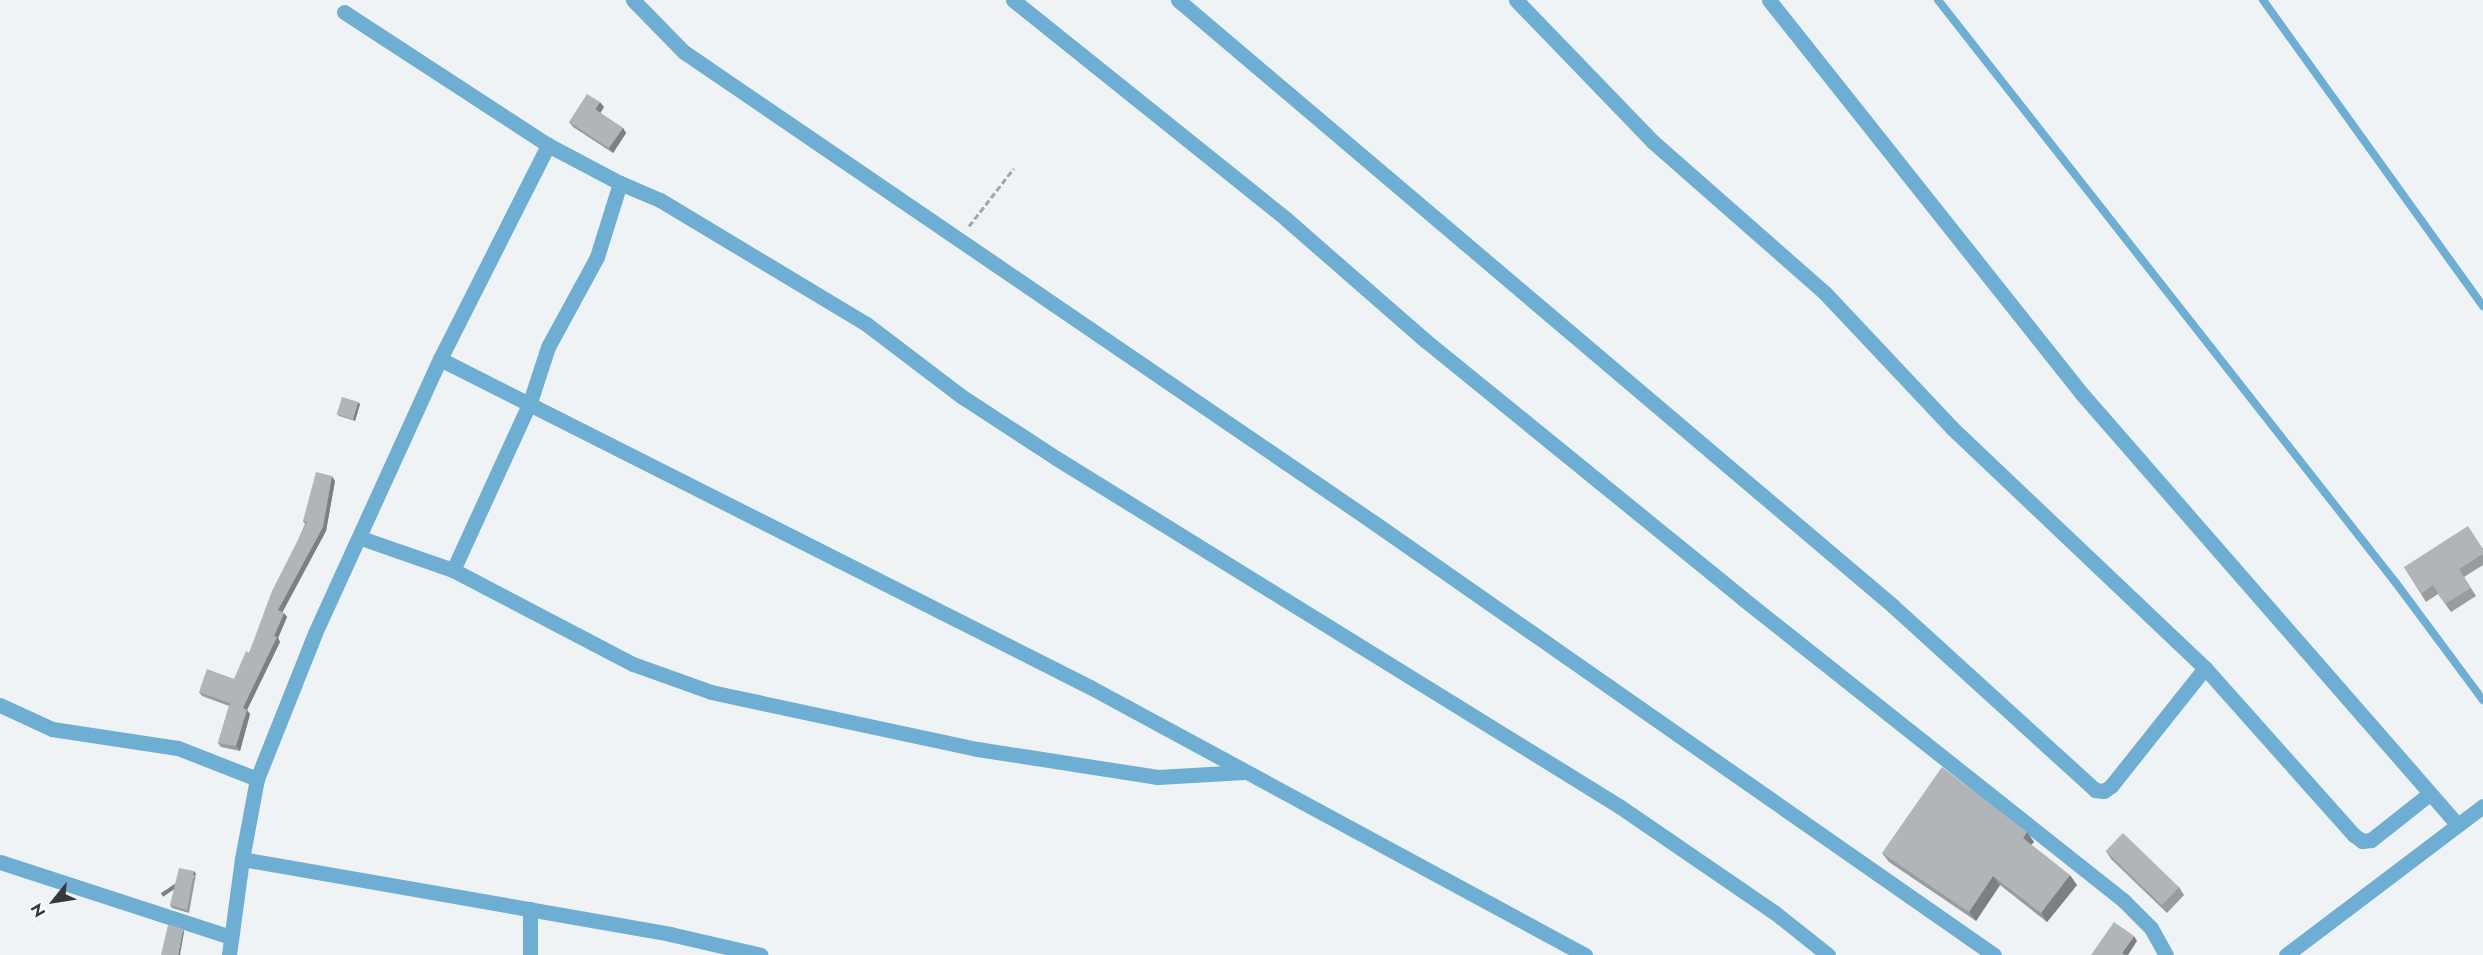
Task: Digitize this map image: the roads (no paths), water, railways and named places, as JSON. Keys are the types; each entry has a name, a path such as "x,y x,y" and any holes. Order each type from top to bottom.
{"street":[{"path":"633,0 684,52 960,238 1994,955"},
{"path":"1013,0 1277,212 1426,340 1742,597 2124,901 2151,928 2166,955"},
{"path":"1178,0 1893,606 2095,790 2104,791 2111,786 2205,668"},
{"path":"1516,0 1652,141 1824,292 1953,428 2205,668 2362,841 2371,840 2428,795"},
{"path":"1769,0 2082,394 2428,795 2457,824"},
{"path":"344,12 442,79 548,145 620,183 660,200 865,323 961,396 1056,458 1619,806 1774,912 1828,955"},
{"path":"229,955 242,859 257,779 315,633 361,538 440,359 548,145"},
{"path":"453,570 530,402 548,347 597,256 620,183"},
{"path":"440,359 530,402 1090,687 1586,955"},
{"path":"361,538 453,570 633,664 711,692 977,749 1158,777 1244,772"},
{"path":"0,705 52,729 178,748 257,779"},
{"path":"2286,955 2483,806"},
{"path":"242,859 720,943 761,955"},
{"path":"0,862 231,937"},
{"path":"530,909 530,955"}],"lane":[{"path":"1938,0 2346,518 2483,700"},
{"path":"2263,0 2483,306"}]}
